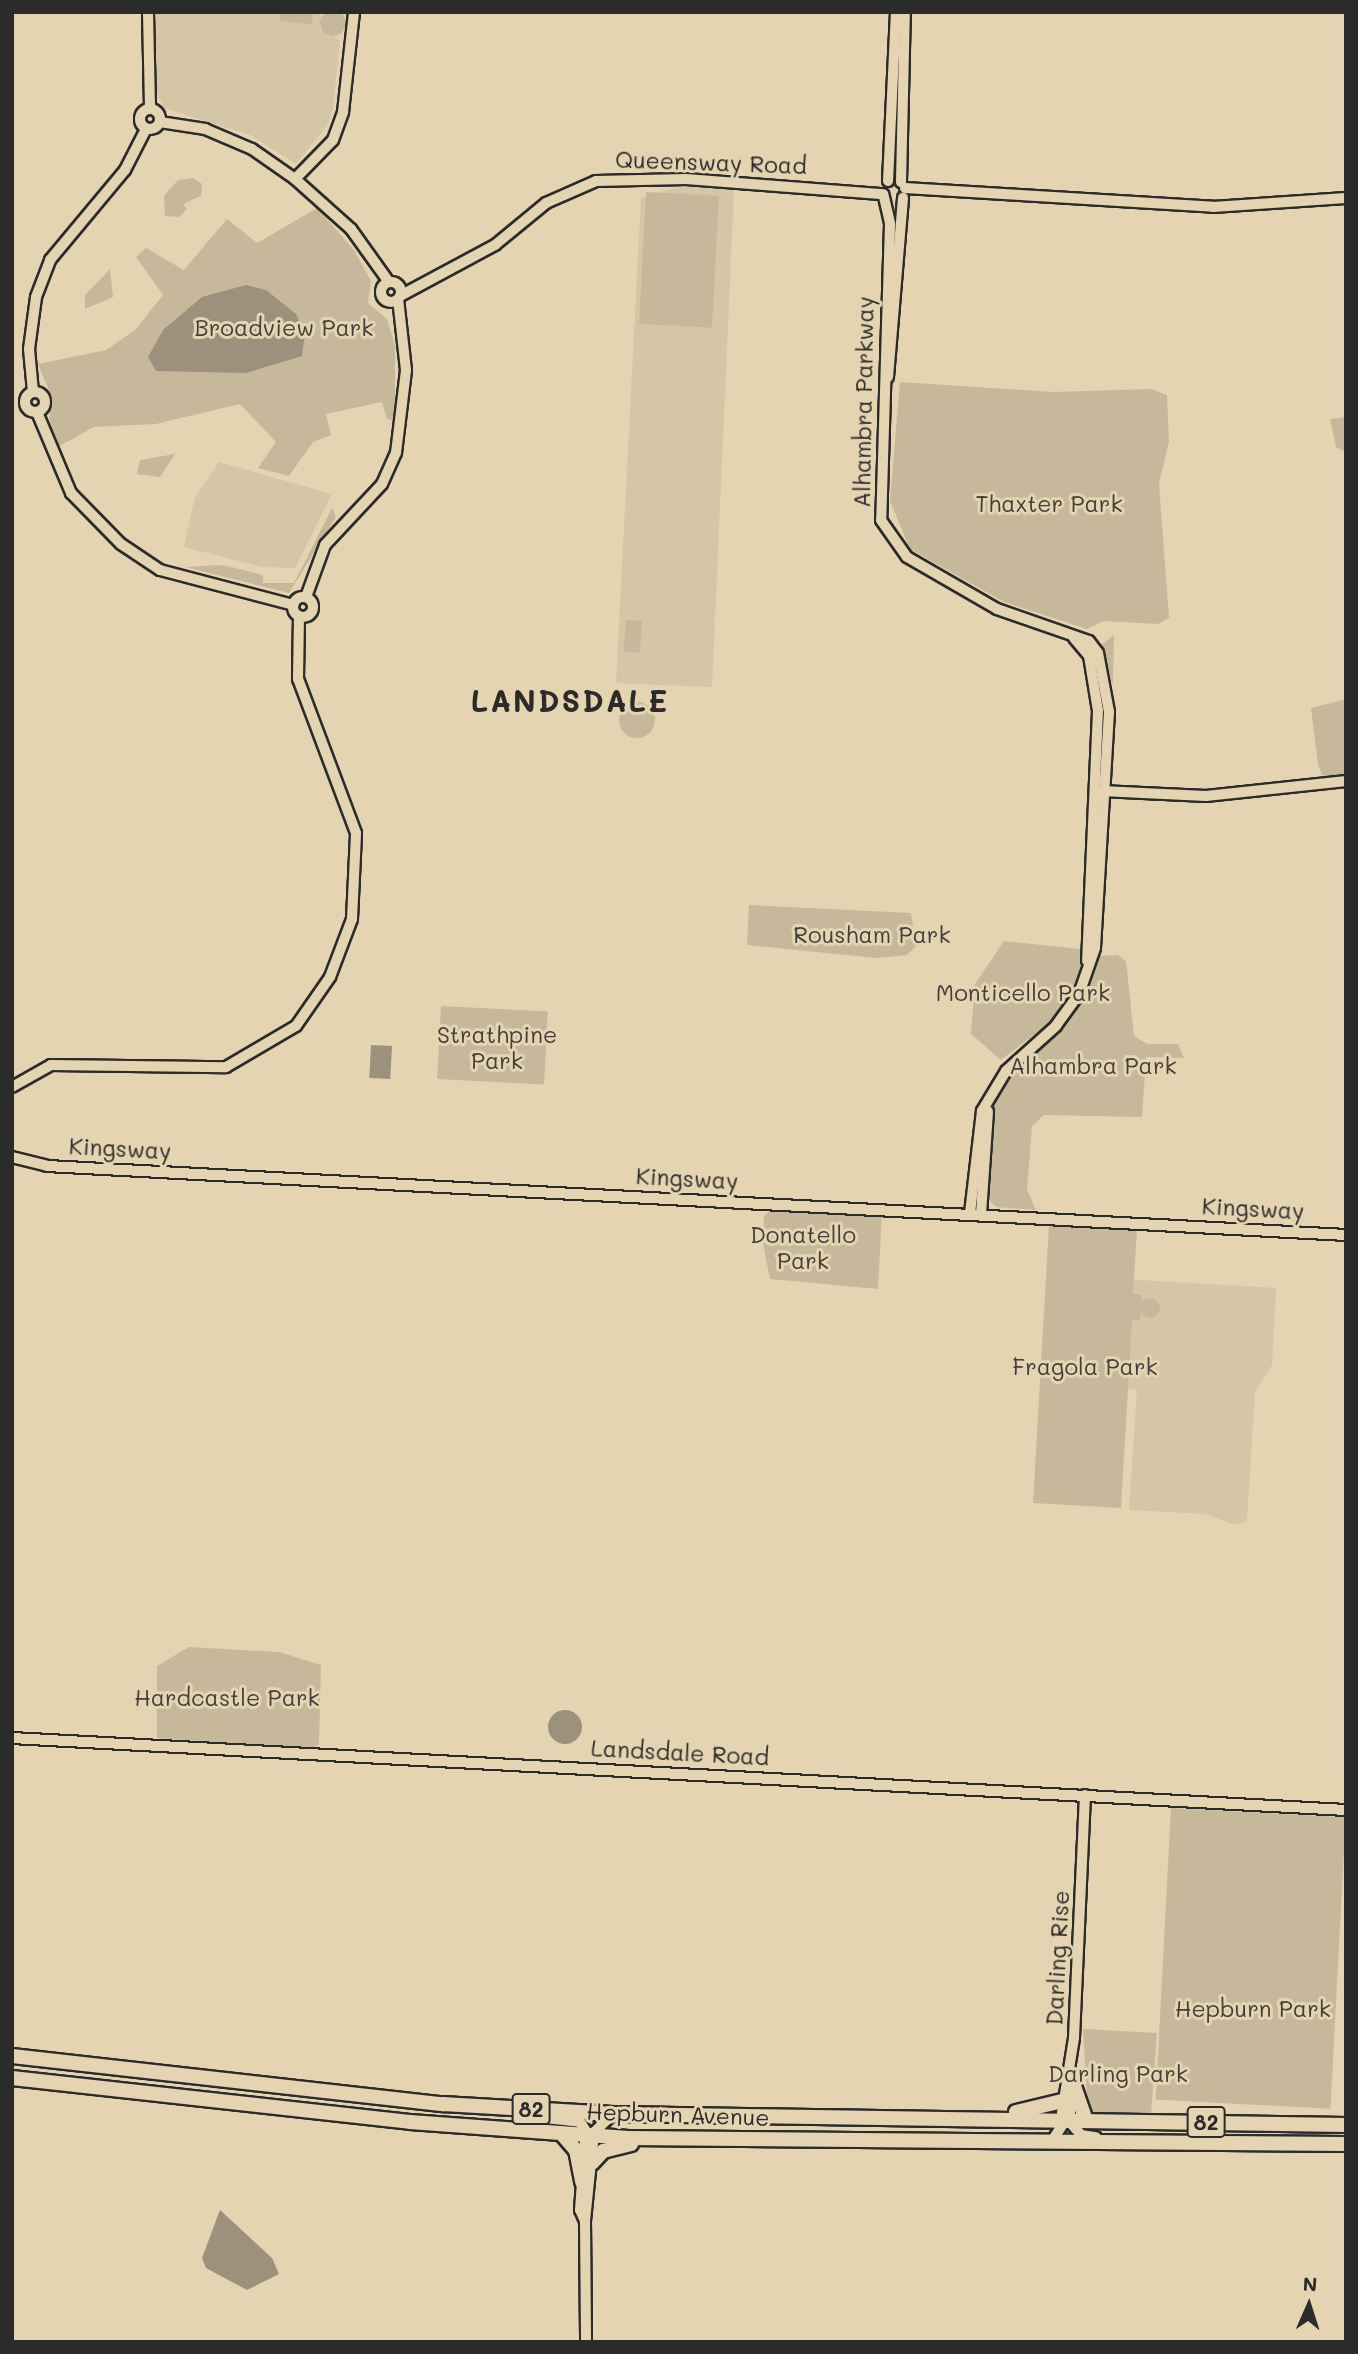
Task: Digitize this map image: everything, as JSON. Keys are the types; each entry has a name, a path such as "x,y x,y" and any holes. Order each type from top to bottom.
{"main road":[{"name":"Hepburn Avenue","path":"12,2056 470,2106 613,2114 1346,2125"},
{"name":"Hepburn Avenue","path":"12,2077 590,2135 712,2139 1346,2144"},
{"path":"1072,2077 1086,2120"},
{"path":"939,2119 1031,2111 1062,2101"},
{"path":"561,2133 576,2150 582,2182"},
{"path":"592,2163 617,2146 712,2139"}],"street":[{"path":"148,12 150,109 160,122"},
{"path":"295,179 333,140 343,112 354,12"},
{"name":"Alhambra Parkway","path":"884,398 890,224 885,189 897,12"},
{"name":"Alhambra Parkway","path":"905,12 903,191 877,502 897,547 997,609 1059,628 1084,646 1093,668 1100,791 1088,964 1079,994 1056,1026 1006,1071 990,1098 976,1131 975,1213"},
{"path":"146,128 140,116 150,109"},
{"path":"12,408 25,407 37,412 71,493 121,544 160,570 293,604 306,597 325,545 382,484 396,453 406,370 393,291 351,229 295,179 217,134 160,122 146,128 125,170 50,260 36,297 29,349 33,393 25,407"},
{"name":"Queensway Road","path":"393,291 420,283 495,246 546,203 596,181 885,189"},
{"path":"885,189 1213,207 1346,198"},
{"path":"885,189 893,203 903,191"},
{"path":"33,393 44,399 37,412"},
{"path":"299,616 312,611 306,597"},
{"path":"12,1087 51,1065 226,1067 296,1026 330,977 352,919 356,833 298,679 299,616 293,604"},
{"path":"1100,791 1206,796 1346,780"},
{"name":"Kingsway","path":"12,1157 25,1164"},
{"name":"Kingsway","path":"12,1169 25,1164 1346,1234"},
{"name":"Landsdale Road","path":"12,1738 1346,1810"},
{"name":"Darling Rise","path":"1052,2141 1067,2120 1072,2077 1085,1795"},
{"name":"Darling Rise","path":"1062,2101 1072,2077"},
{"path":"1062,2101 1067,2120 1081,2135 1187,2143"},
{"path":"470,2106 476,2112 571,2119 590,2135 592,2163 585,2221"},
{"path":"586,2342 582,2182 590,2135 613,2114"}],"shaded area":[{"path":"156,12 321,12 320,30 340,40 333,108 328,125 296,164 250,135 164,108 156,92"},
{"path":"682,186 734,190 712,687 616,683 641,198"},
{"path":"246,285 266,290 296,314 305,333 302,356 246,373 156,371 148,357 163,330 202,297"},
{"path":"219,462 332,494 295,568 262,567 184,547 195,497"},
{"path":"371,1045 392,1046 390,1079 369,1078"},
{"path":"1123,1279 1276,1288 1272,1365 1255,1392 1247,1521 1235,1525 1205,1514 1129,1510 1137,1390 1123,1389"},
{"path":"565,1710 577,1715 582,1727 577,1739 565,1744 553,1739 548,1727 553,1715"},
{"path":"220,2210 272,2258 279,2274 247,2290 206,2268 202,2258"}],"green space":[{"path":"333,10 342,14 346,23 342,32 333,36 324,32 320,23 324,14"},
{"path":"280,12 313,12 312,24 280,21"},
{"path":"193,178 202,184 201,196 183,204 187,209 179,217 165,216 164,196 178,180"},
{"path":"646,192 719,196 712,328 639,324"},
{"name":"Broadview Park","path":"317,208 354,250 371,281 368,303 387,319 395,345 395,421 387,419 382,402 326,414 331,435 313,442 289,476 258,468 276,442 240,404 156,424 94,427 56,448 49,418 52,398 38,364 106,350 135,330 163,295 136,257 146,248 184,270 227,219 257,243"},
{"path":"110,269 113,297 85,309 85,295"},
{"name":"Thaxter Park","path":"900,382 1054,392 1151,389 1167,395 1169,441 1159,484 1169,618 1158,624 1104,621 1087,629 1004,602 910,549 890,501"},
{"path":"1346,417 1346,452 1336,447 1330,419"},
{"path":"175,454 160,477 137,474 140,460"},
{"path":"332,508 336,517 289,593 185,567 222,565 263,575 263,583 294,583"},
{"path":"626,620 642,621 640,653 624,652"},
{"path":"1114,635 1113,682 1112,684 1102,644"},
{"path":"1346,699 1346,776 1332,778 1322,775 1318,764 1311,708"},
{"path":"637,702 650,707 655,720 650,733 637,738 624,733 619,720 624,707"},
{"name":"Rousham Park","path":"749,905 911,913 916,946 907,955 876,958 747,945"},
{"name":"Monticello Park","path":"1004,941 1080,949 1080,978 1064,1012 1001,1060 971,1034 975,984"},
{"name":"Alhambra Park","path":"1118,955 1126,961 1134,1036 1147,1044 1178,1044 1184,1058 1146,1057 1142,1117 1044,1115 1032,1126 1027,1190 1036,1210 996,1207 984,1195 990,1098 1006,1071 1072,1015 1099,956"},
{"name":"Strathpine Park","path":"441,1006 548,1012 544,1084 437,1079"},
{"name":"Donatello Park","path":"772,1208 882,1213 878,1289 770,1279 763,1243 764,1216"},
{"name":"Fragola Park","path":"1049,1225 1137,1230 1133,1294 1142,1295 1140,1320 1132,1320 1121,1508 1033,1503"},
{"path":"1150,1298 1157,1301 1160,1308 1157,1315 1150,1318 1143,1315 1140,1308 1143,1301"},
{"name":"Hardcastle Park","path":"189,1647 279,1652 321,1665 319,1744 312,1749 157,1738 157,1666"},
{"name":"Hepburn Park","path":"1171,1808 1346,1817 1330,2109 1156,2100"},
{"name":"Darling Park","path":"1083,2029 1157,2033 1151,2115 1088,2114"}],"district":[{"name":"LANDSDALE","path":"570,700"}]}
